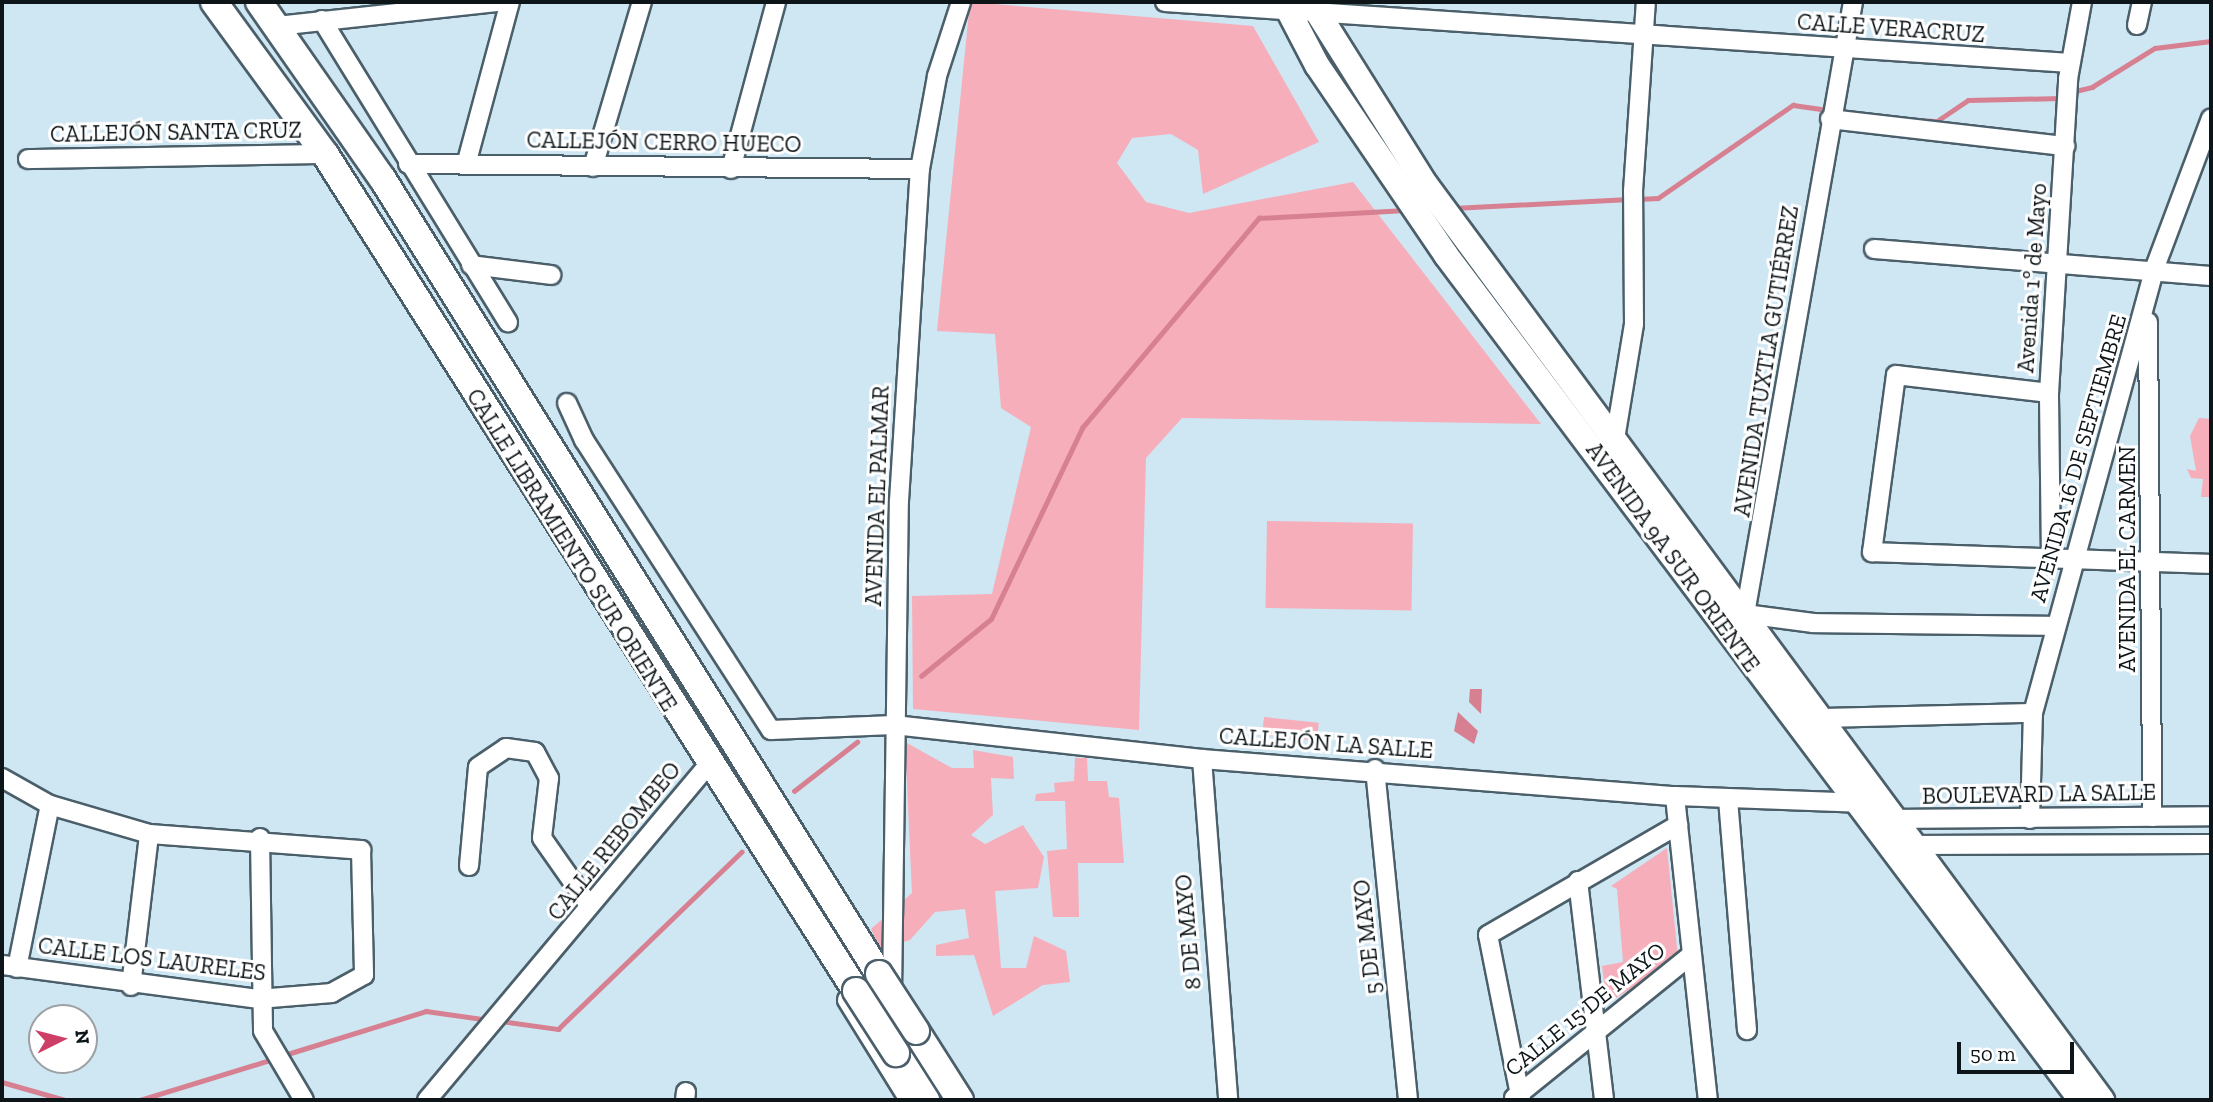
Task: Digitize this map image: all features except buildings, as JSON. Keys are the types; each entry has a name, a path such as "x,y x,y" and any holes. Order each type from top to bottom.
{"main road":[{"name":"CALLE LIBRAMIENTO SUR ORIENTE","path":"214,2 325,154 708,765 926,1100"},
{"name":"CALLE LIBRAMIENTO SUR ORIENTE","path":"259,2 383,178 842,915 886,973 960,1100"},
{"name":"AVENIDA 9A SUR ORIENTE","path":"1286,8 1403,195 1446,255 1670,532 1874,811 1914,845 2072,1074 2081,1100"},
{"name":"AVENIDA 9A SUR ORIENTE","path":"1314,9 1426,185 1615,439 1670,532 1745,614 1822,718 1874,811 1888,845 2072,1074 2102,1100"}],"street":[{"path":"277,26 497,2"},
{"path":"467,161 510,2"},
{"path":"593,167 642,2"},
{"path":"732,169 776,2"},
{"name":"AVENIDA EL PALMAR","path":"892,998 886,973 899,501 920,169 937,76 961,2"},
{"name":"CALLE VERACRUZ","path":"1166,2 1409,11 2069,71"},
{"path":"1615,439 1634,324 1633,191 1646,2"},
{"path":"1845,52 1853,2"},
{"name":"Avenida 1º de Mayo","path":"2051,559 2049,393 2069,71 2082,2"},
{"path":"2137,24 2142,2"},
{"path":"322,20 408,164 508,321"},
{"name":"AVENIDA TUXTLA GUTIÉRREZ","path":"1745,614 1830,116 1845,52"},
{"path":"1830,116 2065,146"},
{"name":"AVENIDA 16 DE SEPTIEMBRE","path":"2029,819 2033,713 2077,561 2154,270 2211,117"},
{"name":"CALLEJÓN SANTA CRUZ","path":"29,159 325,154"},
{"name":"CALLEJÓN CERRO HUECO","path":"408,164 467,161 593,167 920,169"},
{"path":"1874,249 2211,276"},
{"path":"471,265 551,275"},
{"name":"AVENIDA EL CARMEN","path":"2147,301 2153,562 2151,817"},
{"path":"2049,393 1896,375 1872,552 2211,564"},
{"name":"CALLEJÓN LA SALLE","path":"567,403 584,440 771,730 866,729 894,719 1202,759 1375,769 1874,811"},
{"path":"1745,614 1813,623 2056,626"},
{"path":"1822,718 2033,713"},
{"path":"469,866 478,767 506,748 535,752 548,778 542,838 589,905"},
{"name":"8 DE MAYO","path":"1202,759 1228,1100"},
{"name":"CALLE REBOMBEO","path":"427,1100 559,948 589,905 708,765"},
{"name":"5 DE MAYO","path":"1375,769 1408,1100"},
{"path":"2,778 50,805 149,834 260,838 258,999 263,1031 287,1064 304,1100"},
{"path":"1675,796 1708,1100"},
{"path":"1728,799 1747,1030"},
{"path":"10,966 50,805"},
{"name":"BOULEVARD LA SALLE","path":"1874,811 2029,819 2211,816"},
{"path":"1517,1098 1488,935 1678,825"},
{"path":"131,986 149,834"},
{"name":"CALLE LOS LAURELES","path":"10,966 131,986 258,999 332,993 361,981 361,850 260,838"},
{"path":"1888,845 2211,844"},
{"path":"1578,881 1604,1100"},
{"path":"797,900 809,938 909,1100"},
{"name":"CALLE 15 DE MAYO","path":"1517,1098 1594,1031 1691,955"},
{"path":"886,973 974,1100"},
{"path":"894,1100 897,1041"}],"shaded area":[{"path":"970,2 1253,26 1319,142 1203,194 1198,150 1171,134 1132,138 1117,163 1146,202 1189,213 1353,182 1541,424 1182,418 1146,458 1139,730 913,709 912,596 992,594 1031,427 1001,408 995,334 937,331"},
{"path":"2199,418 2211,419 2211,497 2201,497 2203,479 2191,478 2187,469 2196,471 2190,436"},
{"path":"1267,521 1413,524 1411,611 1265,608"},
{"path":"1470,689 1482,689 1481,714 1469,702"},
{"path":"1458,712 1478,731 1474,744 1454,731"},
{"path":"1264,717 1319,723 1317,741 1262,735"},
{"path":"905,742 952,768 974,768 973,750 1013,757 1014,779 991,778 993,815 971,835 985,844 1023,825 1044,857 1038,888 995,891 1001,968 1026,968 1034,936 1066,951 1070,982 1043,985 993,1016 974,955 936,956 936,945 969,938 965,909 935,912 910,940 880,949 871,929 912,893"},
{"path":"1075,758 1087,758 1088,781 1107,781 1109,797 1119,798 1124,863 1078,863 1079,917 1053,917 1047,851 1067,849 1065,801 1035,801 1036,794 1055,792 1054,783 1074,781"},
{"path":"1667,848 1678,958 1607,1004 1602,966 1623,962 1617,889 1611,886"}],"waterway":[{"path":"2071,92 2092,87 2155,48 2211,41"},
{"path":"1906,119 1937,121 1968,100 2061,98"},
{"path":"1638,199 1658,198 1793,105 1828,110"},
{"path":"1837,111 1859,114"},
{"path":"1453,208 1629,199"},
{"path":"921,676 991,619 1082,428 1259,218 1406,210"},
{"path":"794,791 857,742"},
{"path":"501,1021 558,1029 741,852"},
{"path":"281,1056 426,1011 489,1020"},
{"path":"140,1100 273,1059"},
{"path":"2,1082 65,1100"}]}
